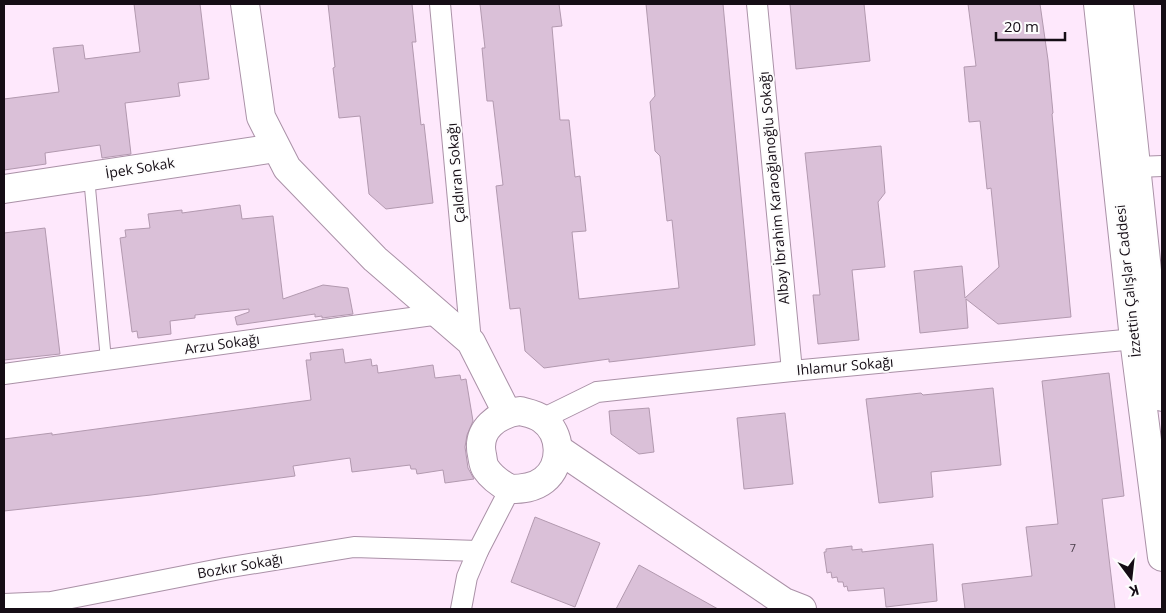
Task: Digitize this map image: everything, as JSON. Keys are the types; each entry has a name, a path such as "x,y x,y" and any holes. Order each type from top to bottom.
{"street":[{"path":"245,4 260,117 287,168 375,259 472,342 508,413"},
{"name":"Çaldıran Sokağı","path":"440,4 472,342"},
{"name":"Albay İbrahim Karaoğlanoğlu Sokağı","path":"757,4 792,371"},
{"name":"İzzettin Çalışlar Caddesi","path":"1098,4 1144,338 1162,557"},
{"name":"İzzettin Çalışlar Caddesi","path":"1119,4 1149,167 1144,338 1162,397"},
{"name":"İpek Sokak","path":"4,189 276,148"},
{"name":"Arzu Sokağı","path":"4,374 440,314"},
{"name":"Ihlamur Sokağı","path":"542,419 597,392 792,371 1144,338"},
{"path":"520,411 531,413 542,419 553,432 558,449 556,461 544,480 532,486 510,489 494,478 485,468 481,450 487,427 496,418 520,411"},
{"path":"558,449 793,607"},
{"path":"461,609 467,577 478,551 510,489"},
{"name":"Bozkır Sokağı","path":"4,604 49,606 225,568 354,547 478,551"}],"lane":[{"path":"89,176 106,360"}],"building":[{"path":"134,4 200,4 209,79 178,83 180,96 125,103 131,154 102,158 100,145 45,153 46,164 4,170 4,99 59,92 53,48 83,45 85,59 140,52"},
{"path":"328,4 412,4 416,42 412,42 421,125 424,124 433,203 386,209 369,194 360,116 339,118"},
{"path":"480,4 559,4 562,26 552,27 560,120 569,120 575,177 580,176 586,231 572,232 579,299 679,288 672,220 667,221 660,156 655,151 650,102 655,96 646,4 723,4 755,345 609,362 609,359 544,368 525,351 520,308 510,309 496,186 503,185 493,101 487,101 482,48 485,48"},
{"path":"790,4 864,4 870,61 796,69"},
{"path":"968,4 1040,4 1048,60 1071,317 998,324 966,299 968,328 920,333 914,271 962,266 965,298 999,267 991,188 987,189 980,121 969,122 964,67 976,66"},
{"path":"881,146 885,193 878,202 885,267 852,270 859,340 818,344 813,295 820,295 805,153"},
{"path":"240,205 242,219 273,216 283,299 323,285 348,288 353,314 322,318 322,316 315,317 315,314 237,325 235,317 249,312 249,309 195,315 195,318 170,321 171,334 138,338 137,331 132,332 120,238 126,237 125,230 150,228 148,214 182,210 182,213"},
{"path":"45,228 60,354 4,360 4,233"},
{"path":"343,349 345,363 371,359 372,366 377,365 378,373 433,365 435,378 460,375 461,380 466,379 473,421 467,435 465,447 468,468 474,479 445,483 443,470 417,474 416,469 411,469 410,465 352,472 350,458 293,466 295,476 151,495 4,511 4,439 52,433 52,435 311,400 306,360 311,360 310,353"},
{"path":"1109,373 1124,496 1102,499 1115,609 965,609 962,584 1032,576 1026,527 1058,524 1042,381"},
{"path":"993,388 1001,465 931,472 933,497 879,503 866,399"},
{"path":"649,408 654,452 639,454 611,434 609,411"},
{"path":"785,413 793,484 744,489 737,418"},
{"path":"535,517 600,543 575,607 511,582"},
{"path":"933,544 937,601 886,607 884,588 848,591 847,586 844,587 843,582 838,582 837,577 832,578 831,572 827,573 824,552 826,552 826,549 852,546 852,550 862,549 862,552"},
{"path":"639,565 718,609 616,609"}]}
